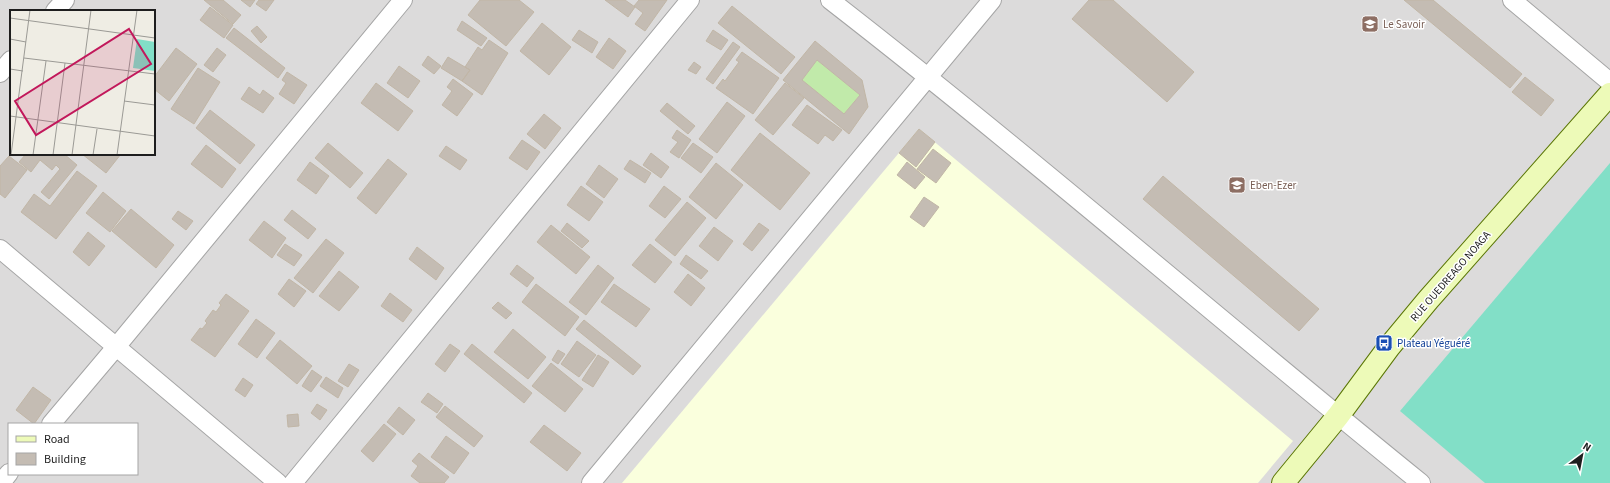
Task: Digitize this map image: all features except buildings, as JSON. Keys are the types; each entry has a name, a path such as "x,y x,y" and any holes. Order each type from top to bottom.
{"street":[{"path":"56,10 65,0"},
{"path":"52,423 403,0"},
{"path":"293,483 690,0"},
{"path":"830,0 929,77 1421,483"},
{"path":"591,483 992,0"},
{"path":"1512,0 1610,82"},
{"path":"0,73 10,61"},
{"name":"RUE OUEDREAGO NOAGA","path":"1283,483 1338,416 1389,347 1428,300 1610,94"},
{"path":"0,249 278,483"},
{"path":"0,483 8,474"}],"shaded area":[{"path":"0,0 1610,0 1610,483 0,483"},
{"path":"919,129 1293,441 1258,483 622,483"}],"green space":[{"path":"817,60 860,95 844,114 802,80"},
{"path":"1610,163 1610,483 1485,483 1400,411"}],"place":[{"name":"Le Savoir","path":"1370,24"},
{"name":"Eben-Ezer","path":"1237,185"},
{"name":"Plateau Yéguéré","path":"1384,343"}]}
